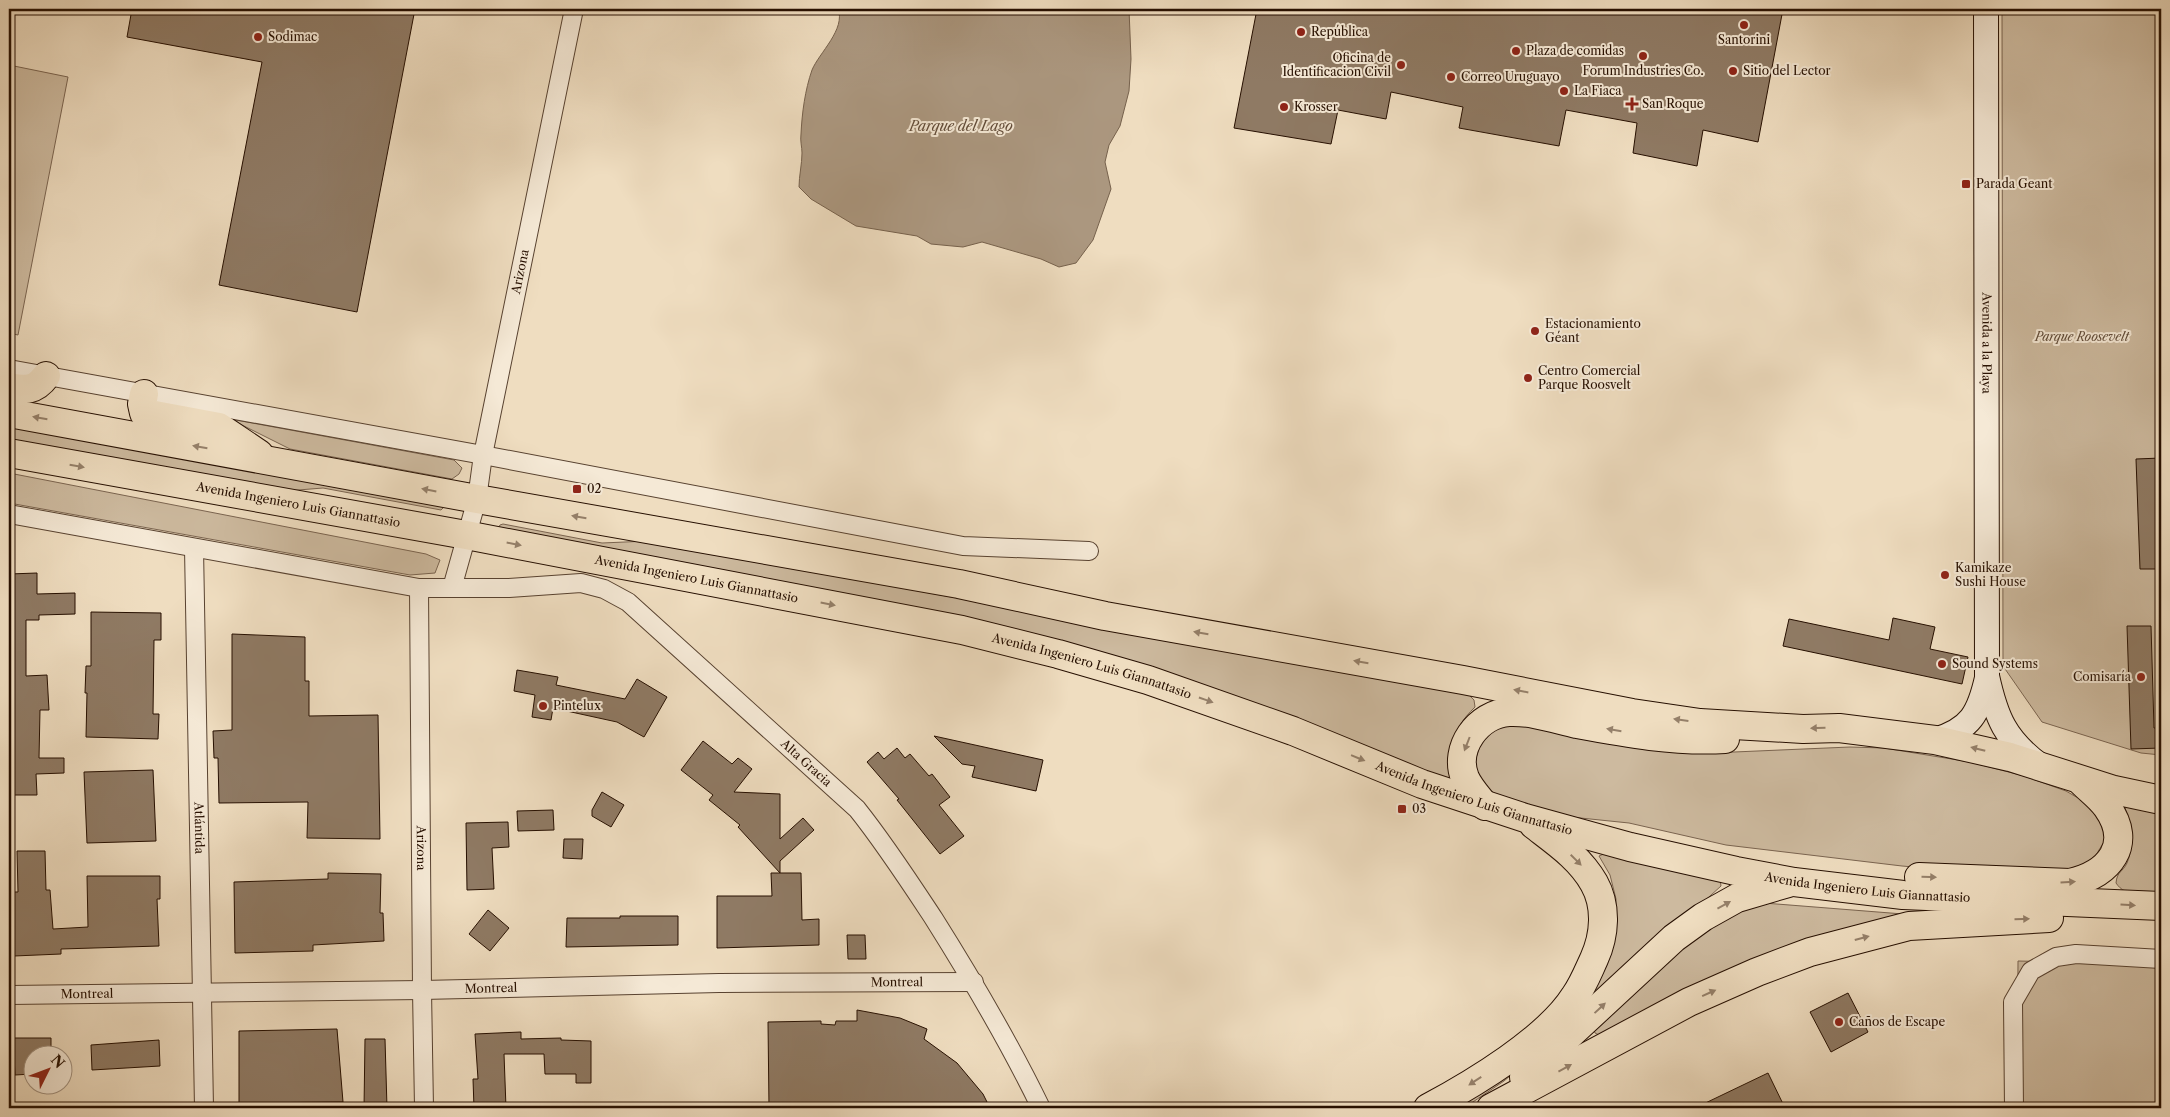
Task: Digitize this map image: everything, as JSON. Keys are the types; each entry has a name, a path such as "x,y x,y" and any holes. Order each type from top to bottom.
{"main road":[{"path":"9,387 28,390 40,384 46,376"},
{"path":"144,394 142,404 144,413 219,428 266,459"},
{"path":"9,412 477,499 959,584 1105,616 1463,680 1632,713 1700,723 1802,729 1839,728 1935,740 2042,767 2082,781 2161,800"},
{"name":"Avenida Ingeniero Luis Giannattasio","path":"9,453 466,535 953,628 1058,654 1148,680 1237,710 1422,784 1485,806 1630,847 1736,871 1794,882 1903,896 2161,906"},
{"path":"1485,806 1471,790 1462,765 1466,741 1473,731 1495,714 1510,712 1535,715 1684,741 1725,740 1764,726"},
{"path":"1570,830 1584,828 1629,830 1792,864 1850,872 1889,876 2070,883 2088,879 2100,872 2111,860 2117,847 2114,818 2106,806 2082,781"},
{"path":"1428,1108 1476,1081 1544,1029 1574,998 1599,949 1604,925 1601,903 1595,884 1584,868 1565,849 1525,818"},
{"path":"1483,1108 1521,1080 1674,938 1703,917 1736,898 1794,882 1850,872"},
{"path":"1491,1108 1689,1002 1757,972 1810,952 1909,926 2060,918 2095,903"}],"street":[{"name":"Arizona","path":"452,588 477,499 484,455 574,9"},
{"name":"Avenida a la Playa","path":"1986,9 1987,676"},
{"path":"9,369 484,455 963,546 1089,551"},
{"path":"9,514 419,588 452,588"},
{"name":"Atlántida","path":"194,548 204,1108"},
{"name":"Alta Gracia","path":"452,588 509,588 581,583 604,589 628,602 857,809 888,847 974,982 1012,1049 1041,1108"},
{"name":"Arizona","path":"419,588 424,1108"},
{"path":"1935,740 1960,730 1968,722 1982,698 1987,676"},
{"path":"1987,676 1994,707 2000,721 2025,754 2042,767"},
{"path":"2014,1108 2013,1002 2031,971 2056,957 2076,954 2161,959"},
{"name":"Montreal","path":"9,995 422,990 719,983 974,982"}],"green space":[{"name":"Parque Roosevelt","path":"2002,9 2161,9 2161,755 2141,753 2042,722 2003,666"},
{"path":"9,65 68,77 18,335 9,333"},
{"path":"154,405 454,460 462,468 459,474 452,479 290,449 236,422"},
{"path":"9,424 445,506 441,510 323,488 286,491 9,440"},
{"path":"9,473 426,554 440,560 435,573 410,575 9,503"},
{"path":"503,524 602,543 648,541 1466,692 1474,700 1475,707 1456,733 1453,750 1454,782 1244,701 498,528"},
{"path":"1510,723 1711,753 1850,747 1884,748 1970,762 2024,776 2066,791 2090,805 2103,822 2105,840 2093,860 2082,868 2055,871 1948,870 1726,845 1629,823 1571,817 1534,809 1492,793 1477,776 1474,764 1483,736"},
{"path":"2124,805 2161,812 2161,894 2130,893 2120,888 2116,883 2119,874 2127,863 2131,849 2130,827"},
{"path":"1606,853 1720,879 1721,886 1504,1081 1464,1108 1446,1108 1474,1094 1615,933 1616,899 1610,875 1599,856"},
{"path":"1764,903 1903,914 1599,1035 1595,1033 1596,1025 1703,930 1746,908"},
{"path":"2018,961 2161,964 2161,1108 2017,1108"}],"water":[{"name":"Parque del Lago","path":"838,9 1129,9 1131,59 1129,91 1120,126 1109,145 1105,162 1111,189 1093,240 1076,263 1059,267 1041,259 982,242 963,247 931,244 917,236 856,226 811,199 799,187 802,157 801,126 806,94 815,63 835,33 839,17"}],"building":[{"path":"132,9 415,9 357,312 219,285 262,62 127,37"},
{"path":"1257,9 1783,9 1758,142 1703,130 1697,166 1633,153 1637,123 1566,110 1559,146 1459,128 1463,107 1391,92 1386,119 1338,110 1331,144 1234,128"},
{"path":"2161,458 2161,569 2140,569 2136,459"},
{"path":"37,573 37,594 75,593 75,614 39,615 39,620 26,620 26,676 47,675 49,710 40,710 39,758 64,758 64,773 36,774 37,795 12,795 11,712 9,712 9,574"},
{"path":"91,612 161,613 161,640 154,640 153,714 159,714 158,739 86,737 86,666 91,666"},
{"path":"1893,618 1935,627 1930,649 1968,657 1962,684 1783,646 1789,619 1889,640"},
{"name":"Comisaría","path":"2127,626 2151,626 2154,728 2161,728 2161,748 2131,749"},
{"path":"232,634 305,637 305,681 309,681 309,716 378,715 380,839 307,838 308,802 219,803 218,758 214,758 213,731 232,730"},
{"path":"517,670 558,677 556,685 625,699 637,679 667,697 644,737 617,722 553,708 551,720 532,717 535,695 514,691"},
{"path":"934,736 1043,760 1036,791 972,777 975,766 962,764"},
{"path":"703,741 732,764 738,758 752,769 734,792 780,794 780,839 803,818 814,830 780,861 780,873 738,827 740,825 709,800 713,795 681,770"},
{"path":"897,748 905,758 910,754 929,776 932,774 950,797 939,805 964,836 940,854 897,800 899,799 867,762 878,752 884,759"},
{"path":"153,770 156,841 87,843 84,772"},
{"path":"602,792 624,805 611,827 592,816 592,810"},
{"path":"553,810 554,830 518,831 517,811"},
{"path":"508,822 509,847 492,848 494,889 467,890 466,823"},
{"path":"564,839 583,839 582,859 563,858"},
{"path":"17,851 45,851 46,890 50,890 53,929 88,927 87,876 160,876 160,899 157,899 159,946 61,949 61,954 14,956 9,892 18,892"},
{"path":"328,873 381,874 380,913 383,913 384,941 313,945 313,951 235,953 234,882 328,879"},
{"path":"771,873 801,873 802,920 819,919 819,945 717,948 717,896 772,896"},
{"path":"488,910 509,928 490,951 469,934"},
{"path":"620,916 678,916 678,945 566,947 567,918 620,918"},
{"path":"847,935 865,935 866,959 848,959"},
{"name":"Caños de Escape","path":"1848,993 1868,1032 1831,1052 1810,1012"},
{"path":"857,1010 900,1018 927,1029 924,1039 957,1063 983,1094 990,1108 769,1108 768,1022 821,1021 821,1024 835,1025 836,1021 857,1021"},
{"path":"337,1029 343,1102 239,1103 239,1031"},
{"path":"521,1032 521,1039 561,1038 561,1040 591,1041 591,1083 576,1083 576,1074 545,1074 544,1054 504,1054 506,1108 474,1108 473,1079 478,1079 475,1034"},
{"path":"13,1038 51,1038 51,1044 22,1044 22,1075 15,1075"},
{"path":"365,1039 385,1039 387,1108 364,1108"},
{"path":"159,1040 160,1066 92,1070 91,1045"},
{"path":"1768,1073 1785,1108 1695,1108"}],"place":[{"name":"Santorini","path":"1744,25"},
{"name":"República","path":"1301,32"},
{"name":"Sodimac","path":"258,37"},
{"name":"Plaza de comidas","path":"1516,51"},
{"name":"Forum Industries Co.","path":"1643,56"},
{"name":"Oficina de Identificacion Civil","path":"1401,65"},
{"name":"Sitio del Lector","path":"1733,71"},
{"name":"Correo Uruguayo","path":"1451,77"},
{"name":"La Fiaca","path":"1564,91"},
{"name":"San Roque","path":"1632,104"},
{"name":"Krosser","path":"1284,107"},
{"name":"Parada Geant","path":"1966,184"},
{"name":"Estacionamiento Géant","path":"1535,331"},
{"name":"Centro Comercial Parque Roosvelt","path":"1528,378"},
{"name":"02","path":"577,489"},
{"name":"Kamikaze Sushi House","path":"1945,575"},
{"name":"Sound Systems","path":"1942,664"},
{"name":"Comisaría","path":"2141,677"},
{"name":"Pintelux","path":"543,706"},
{"name":"03","path":"1402,809"},
{"name":"Caños de Escape","path":"1839,1022"}]}
